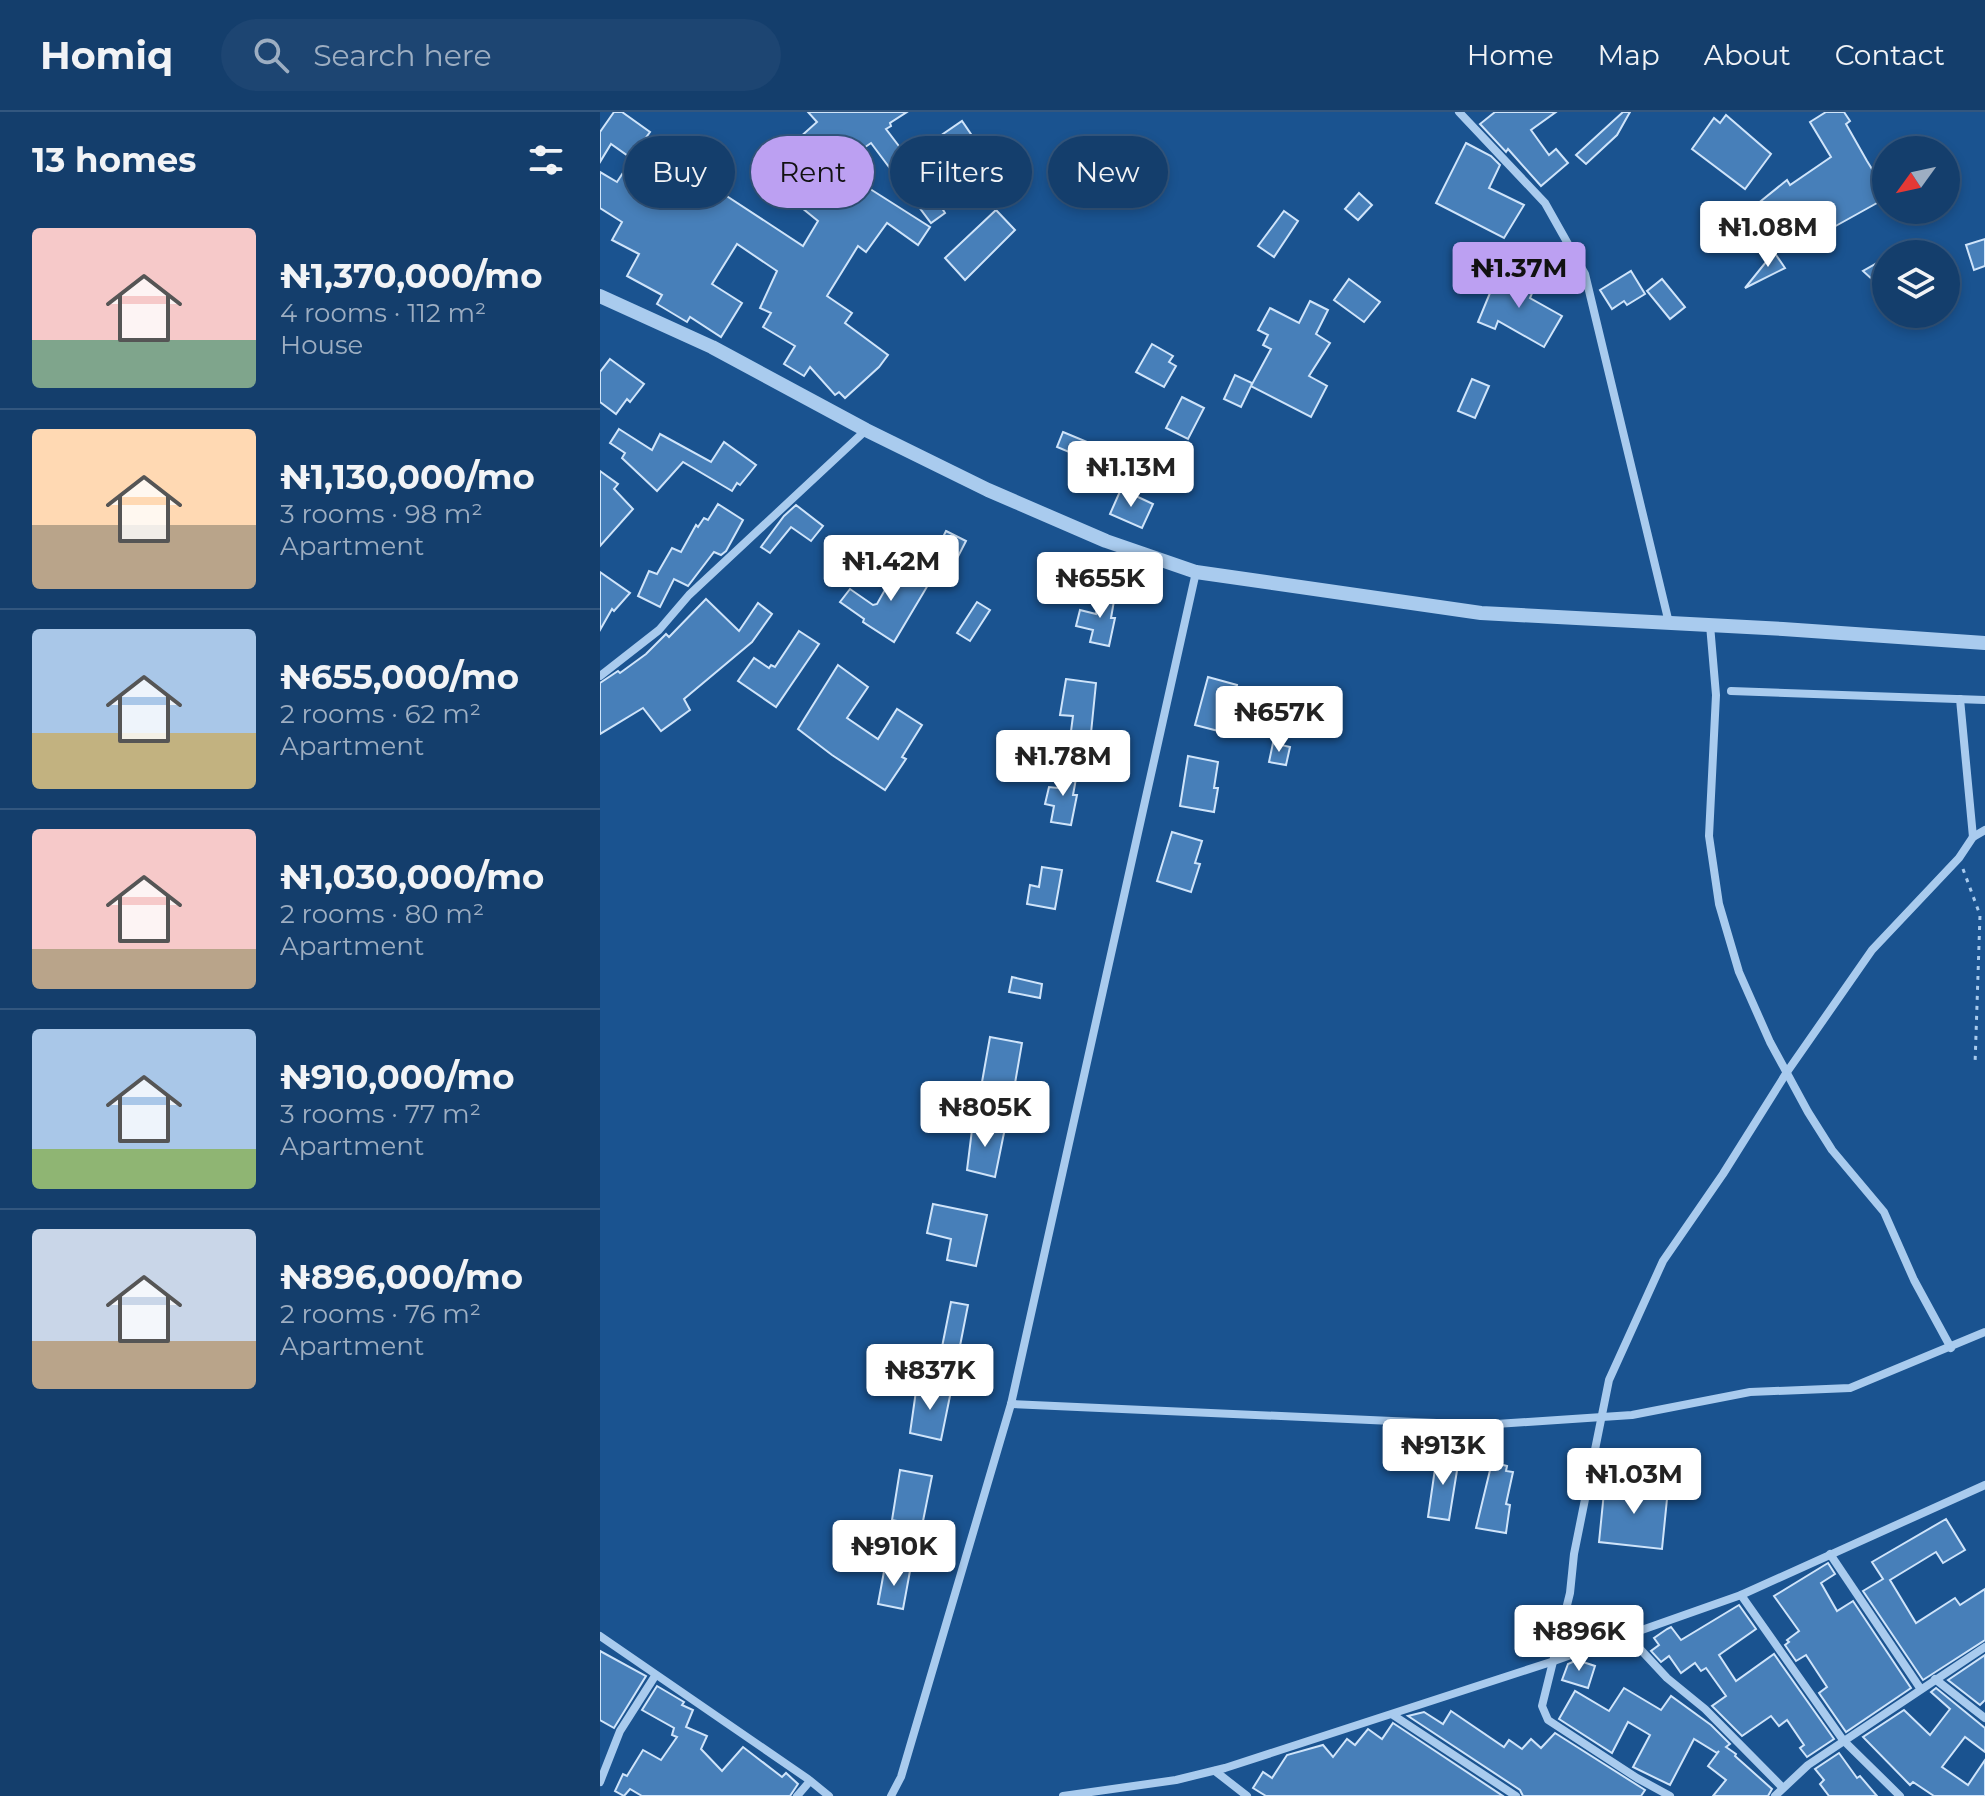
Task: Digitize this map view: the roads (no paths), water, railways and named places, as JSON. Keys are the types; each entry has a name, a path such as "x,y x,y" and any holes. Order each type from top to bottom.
{"street":[{"path":"1459,112 1545,203 1585,274 1669,623"},
{"path":"600,296 712,347 866,430 1001,496 1106,541 1196,572 1481,613 1985,643"},
{"path":"600,676 659,630 689,595 866,430"},
{"path":"891,1796 901,1777 1011,1404 1196,572"},
{"path":"1710,625 1716,695 1709,836 1719,904 1739,972 1754,1010 1832,1150 1884,1212 1914,1280 1951,1348"},
{"path":"1731,691 1985,700"},
{"path":"1960,699 1973,837"},
{"path":"1670,1796 1548,1720 1542,1706 1570,1593 1574,1554 1609,1380 1663,1261 1723,1174 1787,1072 1872,950 1959,858 1973,837 1985,830"},
{"path":"1011,1404 1481,1425 1632,1415 1750,1392 1850,1388 1985,1332"},
{"path":"1070,1796 1215,1771 1551,1662 1741,1595 1985,1485"},
{"path":"1830,1554 1920,1688"},
{"path":"1741,1595 1843,1740 1900,1796"},
{"path":"1627,1635 1667,1678 1705,1709 1783,1788"},
{"path":"600,1636 829,1796"},
{"path":"1775,1796 1808,1765 1843,1740 1985,1647"},
{"path":"600,1782 620,1731 655,1676"},
{"path":"1935,1679 1985,1718"},
{"path":"1393,1715 1516,1796"},
{"path":"1215,1771 1247,1796"},
{"path":"797,1796 810,1781"}]}
